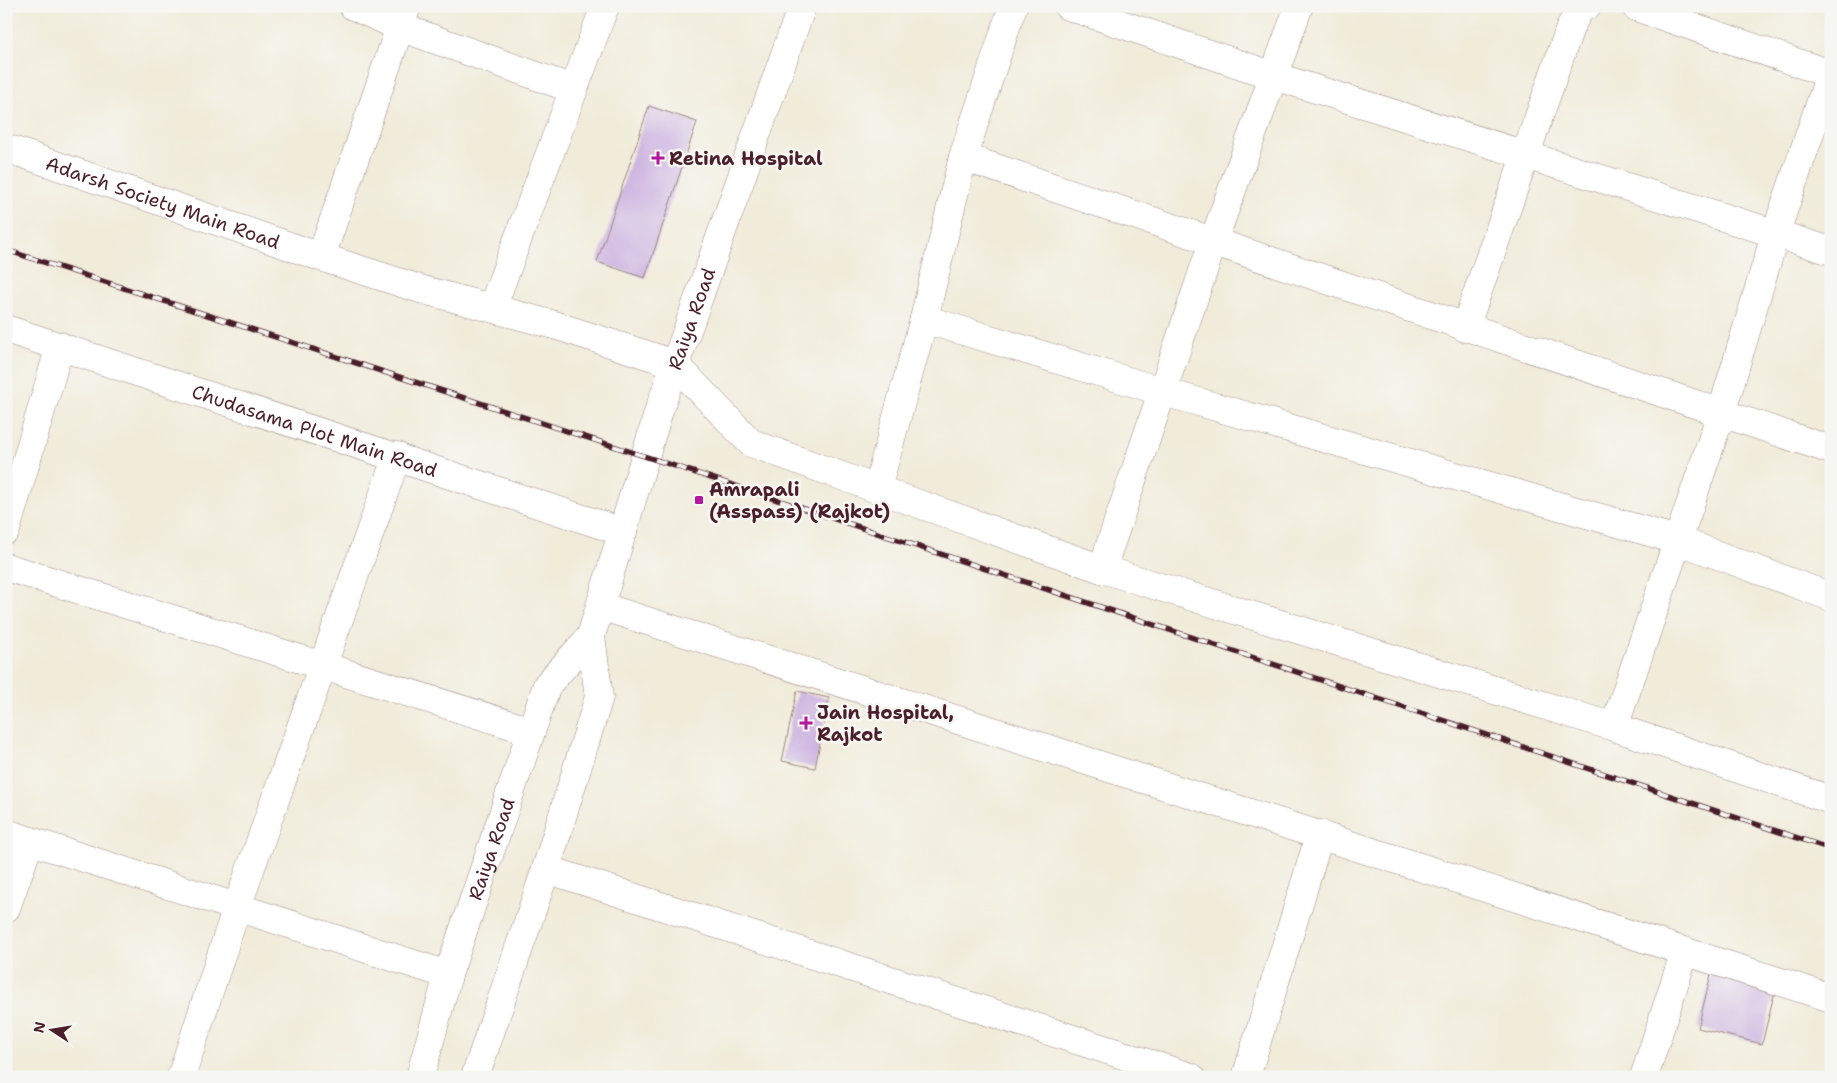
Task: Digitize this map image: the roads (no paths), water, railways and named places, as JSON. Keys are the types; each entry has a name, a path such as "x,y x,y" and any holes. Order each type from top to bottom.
{"street":[{"path":"353,6 404,16 573,89"},
{"path":"492,308 605,6"},
{"name":"Raiya Road","path":"475,1077 546,869 599,697 591,636 600,606 675,364 802,6"},
{"path":"877,489 924,319 963,158 1013,6"},
{"path":"1068,6 1274,76 1776,232 1831,251"},
{"path":"1102,569 1164,392 1213,242 1299,6"},
{"path":"1465,328 1570,28 1582,7"},
{"path":"1614,727 1676,540 1721,414 1776,232 1830,73 1634,7"},
{"path":"320,257 404,16"},
{"name":"Adarsh Society Main Road","path":"6,148 320,257 420,288 551,324 675,364"},
{"path":"963,158 1831,450"},
{"path":"924,319 1164,392 1676,540 1831,597"},
{"name":"Chudasama Plot Main Road","path":"6,329 397,456 623,532"},
{"path":"6,530 60,346"},
{"path":"675,364 751,442 1102,569 1614,727 1831,800"},
{"path":"181,1077 237,907 397,456"},
{"path":"6,567 531,731"},
{"path":"600,606 1831,998"},
{"name":"Raiya Road","path":"420,1077 448,975 547,684 591,636"},
{"path":"1246,1077 1320,834"},
{"path":"6,908 18,837 448,975"},
{"path":"546,869 1191,1077"},
{"path":"1644,1077 1685,951"}],"railway":[{"path":"6,250 678,467 1831,849"}],"place":[{"name":"Retina Hospital","path":"658,158"},
{"name":"Amrapali (Asspass) (Rajkot)","path":"699,500"},
{"name":"Jain Hospital, Rajkot","path":"806,723"}]}
